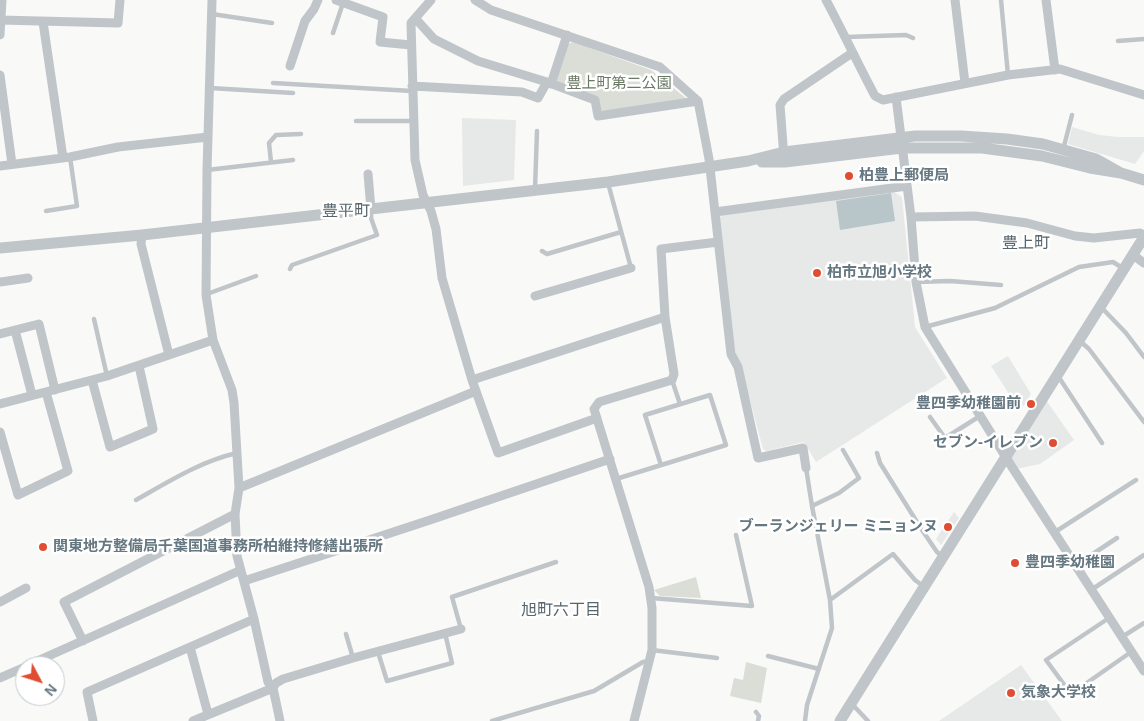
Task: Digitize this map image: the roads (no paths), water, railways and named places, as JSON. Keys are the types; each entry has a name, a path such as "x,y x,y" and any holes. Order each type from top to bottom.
{"street":[{"path":"0,35 2,0"},
{"path":"1,20 118,24 120,0"},
{"path":"212,0 207,170 206,295 212,340 232,390 236,415 239,488 235,538 237,556 268,682 272,688 280,721"},
{"path":"290,66 305,20 314,9 318,0"},
{"path":"431,0 411,23 415,160 426,202 436,229 442,278 472,380 498,453 597,418"},
{"path":"475,0 491,10 660,67 698,101 708,149 731,354 738,367 758,458 803,448 806,468"},
{"path":"826,0 875,96 883,100 1008,76 1060,69 1144,95"},
{"path":"955,0 965,84"},
{"path":"1046,0 1055,70"},
{"path":"340,1 383,17 380,42 411,45"},
{"path":"415,18 434,39 478,61 549,83 595,100 598,116 698,101"},
{"path":"43,22 66,158"},
{"path":"412,89 522,92 538,98 549,83 567,35"},
{"path":"784,157 780,105 784,99 852,53"},
{"path":"0,75 12,164"},
{"path":"896,97 911,217 916,282 925,327 1075,566 1144,671"},
{"path":"0,248 207,228 608,182 784,157 901,143 915,136 979,137 1026,141 1061,155 1096,159 1121,173 1144,180"},
{"path":"0,166 66,158 118,147 208,137"},
{"path":"368,174 370,209"},
{"path":"715,212 907,186"},
{"path":"840,721 1056,376 1101,308 1144,236 1132,234 1094,238 1074,236 1027,223 975,216 911,217"},
{"path":"142,235 141,244 169,355"},
{"path":"634,721 652,650 652,615 649,587 594,409 599,402 672,380 674,374 666,317 661,249 718,242"},
{"path":"1134,255 1144,263"},
{"path":"535,296 631,268"},
{"path":"0,282 28,278"},
{"path":"472,380 666,317"},
{"path":"0,334 39,324 68,471 18,495 0,432"},
{"path":"15,330 32,395"},
{"path":"0,404 107,376 212,340"},
{"path":"92,380 110,447 153,429 139,366"},
{"path":"239,488 476,391"},
{"path":"244,581 610,458"},
{"path":"82,641 64,602 236,514"},
{"path":"48,656 241,570"},
{"path":"0,602 26,588"},
{"path":"93,721 87,692 254,619"},
{"path":"193,721 272,688 282,679 461,629"},
{"path":"190,647 208,714"},
{"path":"0,678 15,671"}],"lane":[{"path":"1001,0 1008,76"},
{"path":"333,33 340,1"},
{"path":"212,14 272,23"},
{"path":"846,37 906,35 913,38"},
{"path":"1118,41 1144,39"},
{"path":"273,83 412,89"},
{"path":"210,88 293,93"},
{"path":"1061,155 1072,115"},
{"path":"356,120 415,120"},
{"path":"535,189 537,131"},
{"path":"271,162 269,144 276,135 301,134"},
{"path":"46,211 77,206 66,158"},
{"path":"207,170 293,160"},
{"path":"608,182 631,268"},
{"path":"290,269 292,264 377,235 370,209"},
{"path":"542,251 547,254 621,232"},
{"path":"925,327 995,308 1079,267 1113,262 1125,269"},
{"path":"206,295 256,276"},
{"path":"916,282 950,281 1001,285"},
{"path":"1101,308 1126,332 1144,357"},
{"path":"94,319 107,376"},
{"path":"1079,340 1089,349 1144,422"},
{"path":"1056,376 1060,379 1102,443"},
{"path":"672,380 680,404"},
{"path":"616,479 726,446 710,395 645,415 661,465"},
{"path":"930,417 945,438 980,416"},
{"path":"812,506 839,493 859,478 843,450"},
{"path":"136,500 197,467 219,457 237,453"},
{"path":"877,453 880,463 922,530 937,552 943,556"},
{"path":"805,721 808,705 832,628 830,600 806,468"},
{"path":"1054,532 1136,480"},
{"path":"650,598 752,606 736,535"},
{"path":"1075,566 1116,538"},
{"path":"830,600 894,554 914,580 924,586"},
{"path":"1091,590 1144,555"},
{"path":"461,629 452,597 556,562"},
{"path":"1109,618 1046,660 1071,694 1131,652"},
{"path":"1121,638 1144,623"},
{"path":"346,634 353,658"},
{"path":"378,652 387,681 452,663 445,634"},
{"path":"652,650 717,658"},
{"path":"768,656 819,669"},
{"path":"492,721 594,691 643,662 649,661"},
{"path":"851,703 868,721"},
{"path":"756,712 759,716 758,721"}],"place":[{"name":"柏豊上郵便局","path":"849,176"},
{"name":"柏市立旭小学校","path":"817,273"},
{"name":"豊四季幼稚園前","path":"1031,404"},
{"name":"セブン-イレブン","path":"1053,443"},
{"name":"ブーランジェリー ミニョンヌ","path":"948,527"},
{"name":"関東地方整備局千葉国道事務所柏維持修繕出張所","path":"43,547"},
{"name":"豊四季幼稚園","path":"1015,563"},
{"name":"気象大学校","path":"1011,693"}],"district":[{"name":"豊平町","path":"346,212"},
{"name":"豊上町","path":"1026,244"},
{"name":"旭町六丁目","path":"561,611"}],"park label":[{"name":"豊上町第二公園","path":"619,84"}]}
